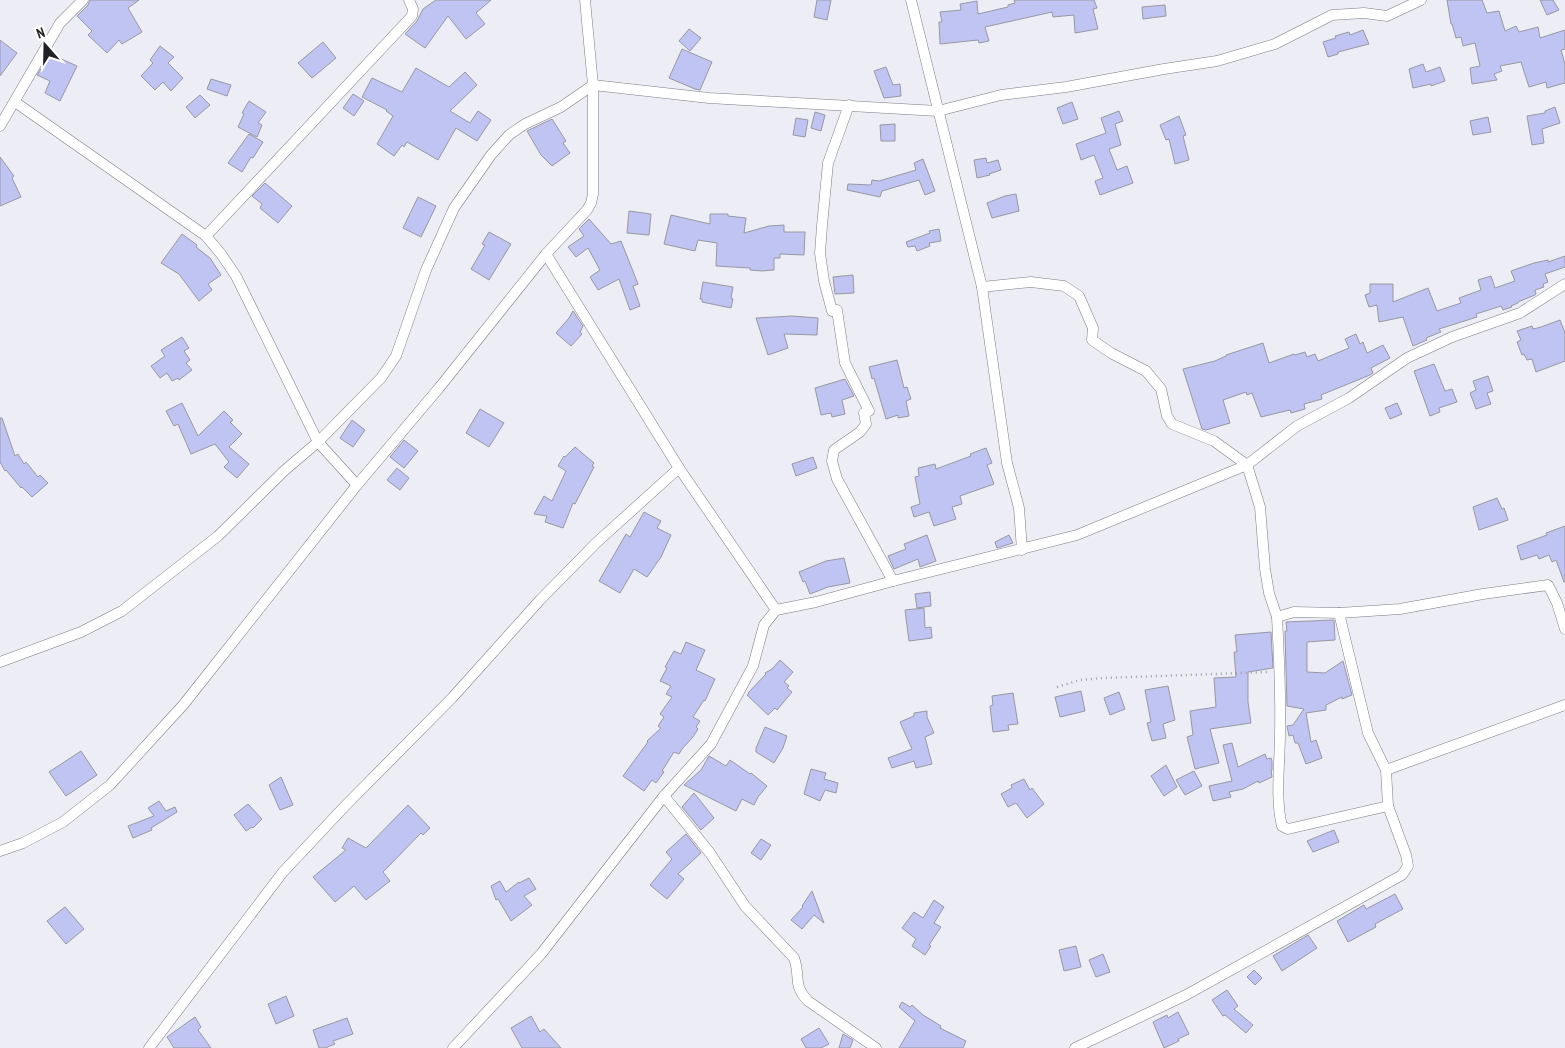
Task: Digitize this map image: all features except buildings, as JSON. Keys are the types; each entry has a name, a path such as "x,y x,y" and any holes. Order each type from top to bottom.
{"street":[{"path":"0,126 60,23 82,0"},
{"path":"206,236 412,16 413,9 409,0"},
{"path":"0,851 23,843 63,822 110,785 184,704 357,484 439,388 546,254 588,210 593,194 593,84 586,0"},
{"path":"911,0 982,287 1007,463 1019,508 1022,550"},
{"path":"0,662 81,632 122,611 218,536 285,470 318,442 381,378 396,356 426,270 454,208 491,155 509,135 525,124 561,107 593,84 709,98 938,111 1002,95 1066,87 1164,68 1217,61 1275,44 1332,15 1364,13 1388,16 1421,0"},
{"path":"14,102 206,236 236,276 318,442 357,484"},
{"path":"849,105 828,163 820,253 824,281 832,311 837,310 845,363 869,411 864,413 866,424 860,432 834,450 832,461 837,479 893,581"},
{"path":"546,254 679,468 776,610"},
{"path":"982,287 1031,282 1064,286 1079,296 1093,328 1092,340 1111,353 1146,371 1161,389 1167,416 1172,424 1214,441 1247,464 1260,508 1265,569 1269,593 1277,617 1279,795 1282,826 1288,829 1388,806"},
{"path":"453,1048 542,954 664,796 711,744 753,666 764,625 776,610 816,602 1077,535 1247,464 1297,426 1349,398 1406,358 1452,337 1520,313 1565,284"},
{"path":"149,1048 283,872 345,806 452,698 540,600 583,556 679,468"},
{"path":"1277,617 1294,612 1339,613 1400,609 1483,594 1548,585 1557,602 1565,629"},
{"path":"1075,1048 1186,995 1402,875 1408,866 1406,855 1388,806 1386,770 1368,734 1339,613"},
{"path":"1386,770 1565,705"},
{"path":"664,796 710,853 745,906 794,958 797,966 796,981 800,992 808,1001 876,1048"}],"path":[{"path":"1057,687 1080,680 1102,678 1279,671"}]}
